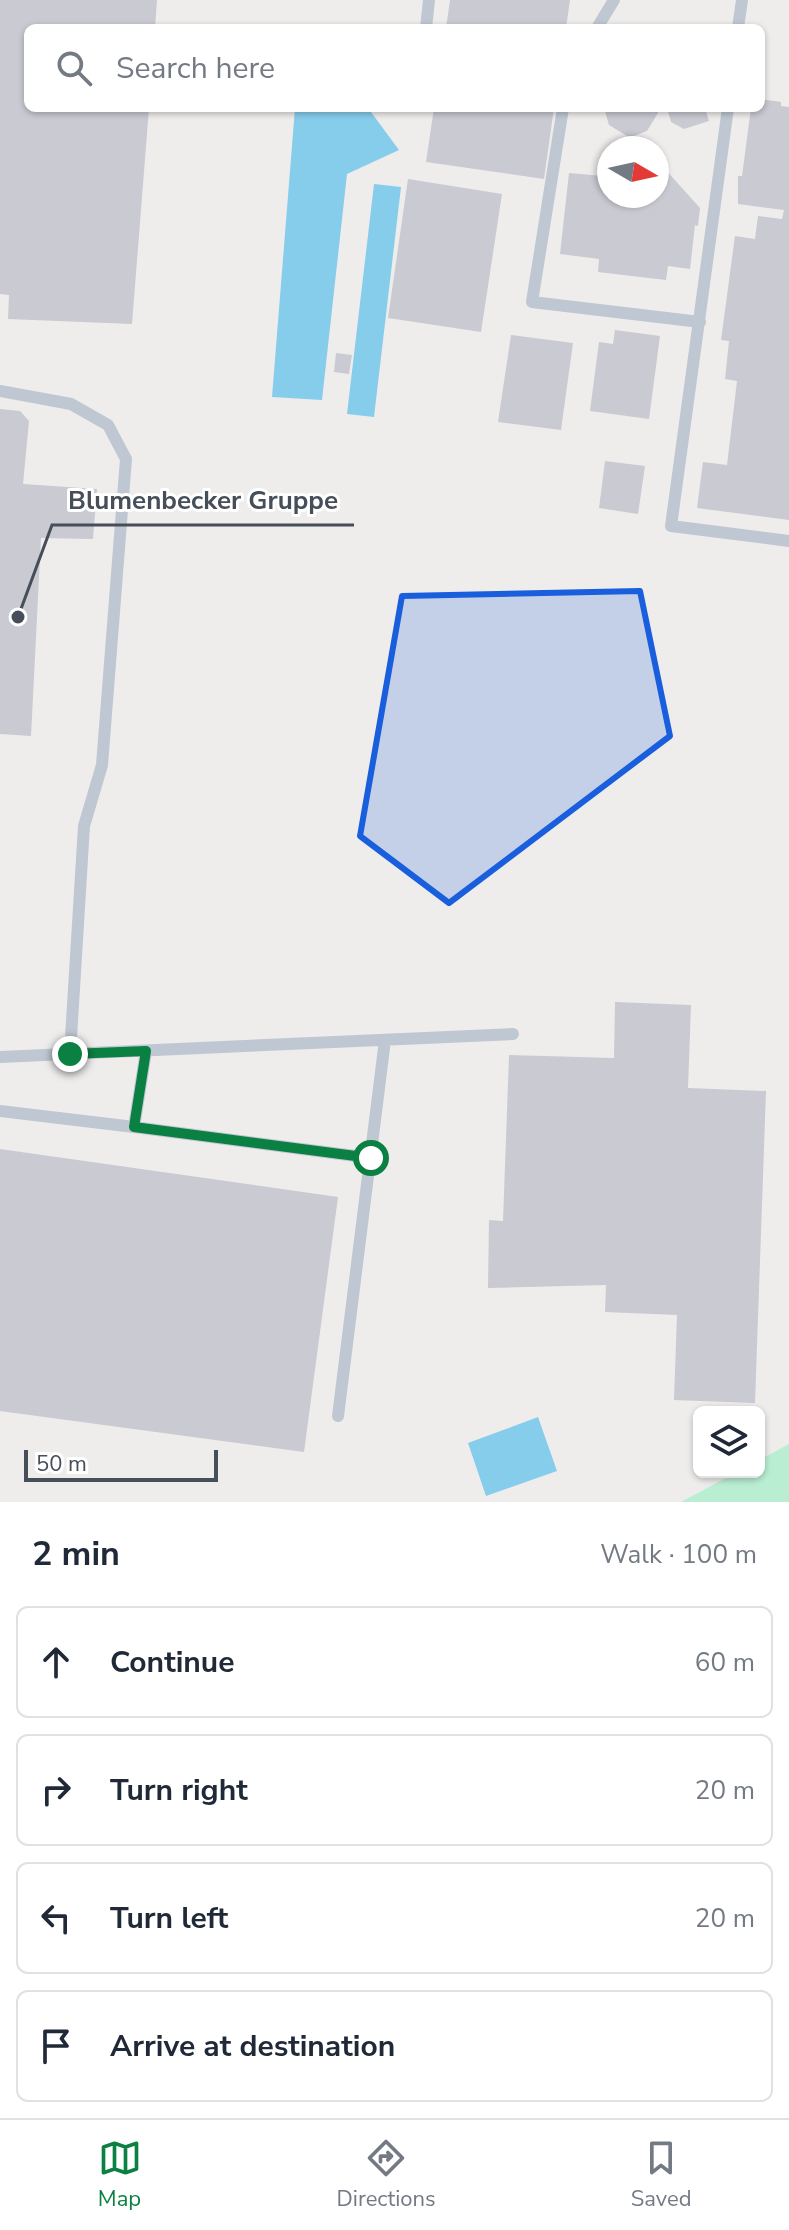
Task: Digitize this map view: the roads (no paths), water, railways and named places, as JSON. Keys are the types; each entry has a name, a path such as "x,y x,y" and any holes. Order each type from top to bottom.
{"lane":[{"path":"426,24 429,0"},
{"path":"599,24 614,0"},
{"path":"739,24 742,0"},
{"path":"562,112 532,302 700,322"},
{"path":"727,112 671,526 789,541"},
{"path":"0,391 71,404 108,425 126,459 102,765 84,826 70,1054"},
{"path":"0,1057 513,1034"},
{"path":"338,1416 385,1040"},
{"path":"134,1127 146,1051"},
{"path":"0,1111 371,1158"}],"water":[{"path":"295,112 371,112 399,150 347,174 322,400 272,397"},
{"path":"374,184 401,187 374,417 347,414"},
{"path":"538,1417 557,1471 486,1496 468,1443"}],"place":[{"name":"Blumenbecker Gruppe","path":"18,617"}]}
